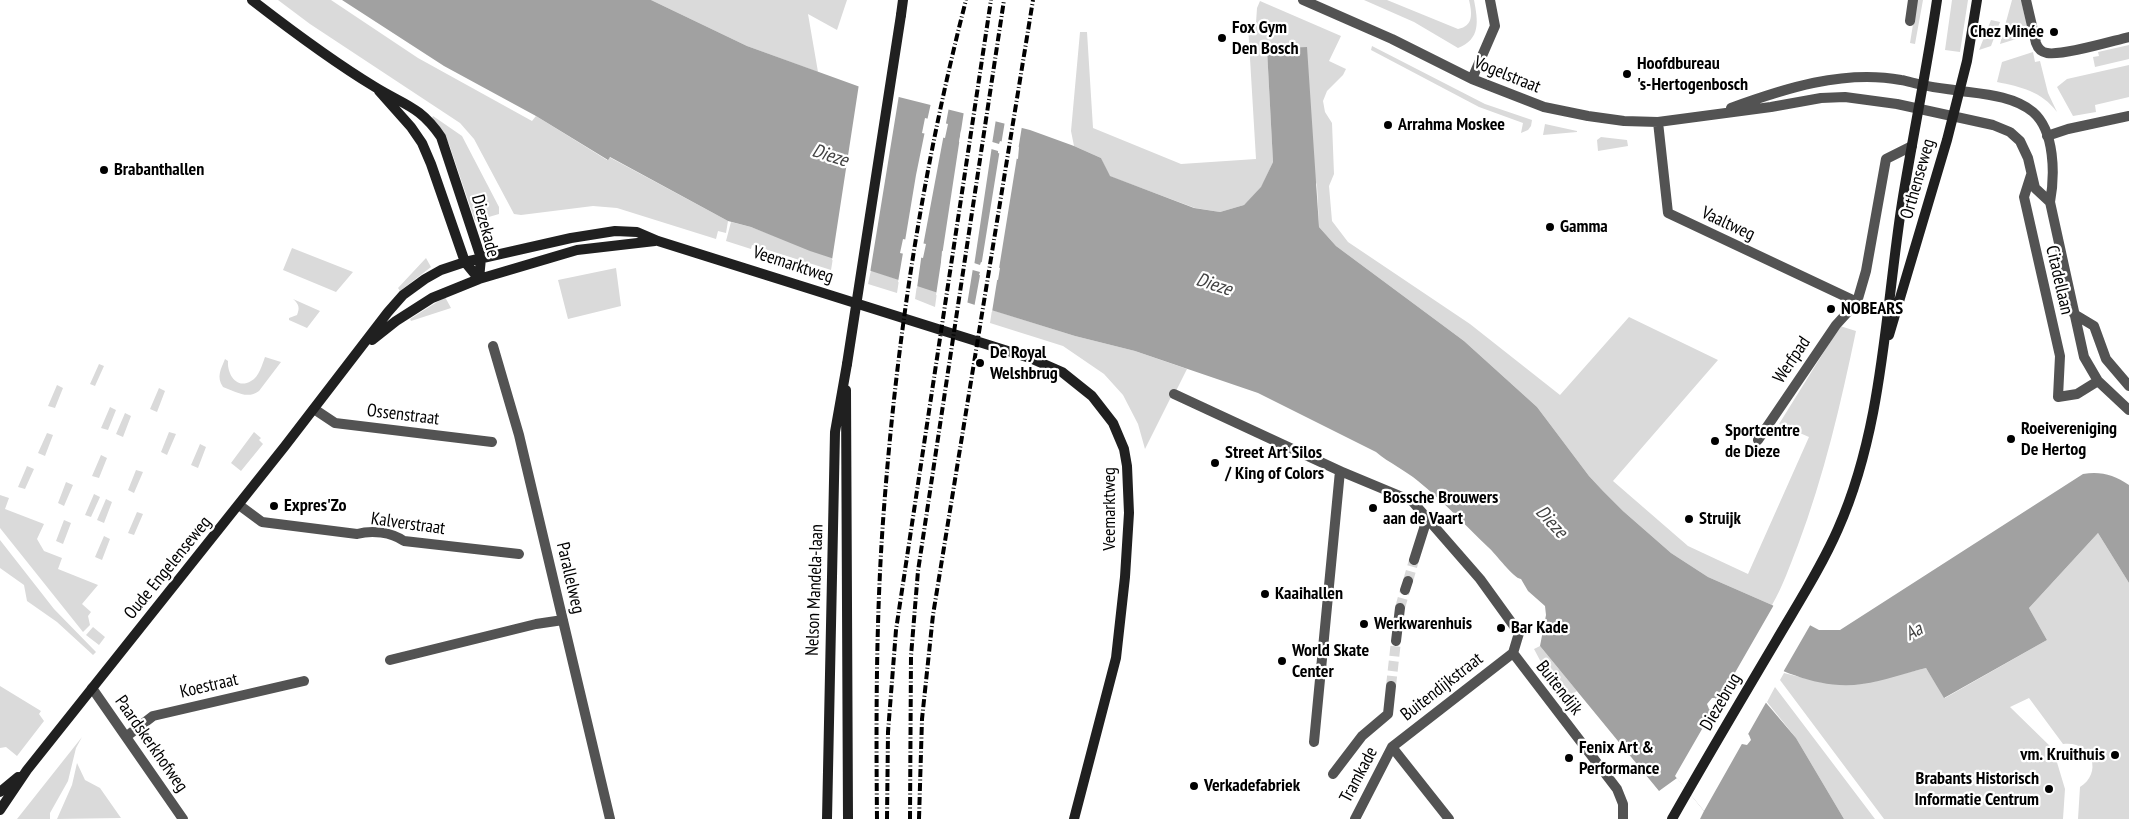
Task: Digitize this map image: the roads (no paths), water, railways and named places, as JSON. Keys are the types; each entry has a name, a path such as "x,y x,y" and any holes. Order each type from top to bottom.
{"street":[{"name":"Diezekade","path":"252,0 376,88 403,101 422,114 432,124 441,137 481,258 479,279"},
{"name":"Nelson Mandela-laan","path":"827,819 835,432 903,0"},
{"name":"Vogelstraat","path":"1304,0 1392,39 1472,79 1544,107 1597,117 1658,122 1821,98 1845,97 1890,102 1952,117"},
{"path":"1472,79 1495,26 1490,0"},
{"path":"1910,21 1913,0"},
{"name":"Orthenseweg","path":"1798,602 1838,530 1859,470 1867,440 1880,365 1902,203 1924,86 1937,0"},
{"name":"Orthenseweg","path":"1880,365 1960,91 1977,0"},
{"path":"2026,0 2039,50 2056,53 2129,37"},
{"name":"Vogelstraat","path":"1713,115 1792,87 1820,82 1866,78 1900,79 1924,86 1960,91"},
{"name":"Diezekade","path":"376,88 411,127 422,144 432,164 466,262 479,279"},
{"name":"Citadellaan","path":"1960,91 2002,98 2025,106 2038,117 2047,136 2053,187 2050,202 2084,357 2098,380 2129,410"},
{"path":"2047,136 2068,129 2129,116"},
{"name":"Citadellaan","path":"1952,117 1992,125 2010,132 2024,146 2035,188 2050,202"},
{"name":"Vaaltweg","path":"1658,122 1668,214 1857,302"},
{"name":"Orthenseweg","path":"1857,302 1866,271 1886,159 1912,146"},
{"name":"Citadellaan","path":"2031,173 2024,197 2060,356 2058,397 2077,394 2098,380"},
{"name":"Veemarktweg","path":"481,258 571,238 615,231 637,232 658,241 1030,358 1049,365 1073,378 1105,410 1119,436 1127,466 1129,513 1125,577 1116,658 1074,819"},
{"name":"Veemarktweg","path":"479,279 577,250 658,241"},
{"name":"Oude Engelenseweg","path":"0,810 26,770 239,504 363,347 388,312 417,284 442,270 481,258"},
{"name":"Oude Engelenseweg","path":"363,347 432,298 479,279"},
{"name":"Werfpad","path":"1758,440 1836,325 1857,302"},
{"name":"Citadellaan","path":"2074,314 2094,326 2106,359 2129,386"},
{"name":"Parallelweg","path":"493,346 516,424 610,819"},
{"name":"Nelson Mandela-laan","path":"847,364 848,819"},
{"path":"1174,394 1340,471 1412,501 1480,579 1519,632 1512,653"},
{"name":"Ossenstraat","path":"314,409 335,423 492,442"},
{"path":"1314,742 1340,471"},
{"name":"Kalverstraat","path":"239,504 262,522 357,534 367,532 395,535 404,541 519,554"},
{"path":"1414,560 1427,519"},
{"name":"Diezebrug","path":"1672,819 1798,602"},
{"path":"1396,641 1400,608"},
{"path":"390,660 536,624 563,620"},
{"name":"Buitendijkstraat","path":"1392,747 1512,653"},
{"name":"Buitendijk","path":"1512,653 1617,789 1623,804 1623,819"},
{"name":"Koestraat","path":"127,736 153,716 304,680"},
{"path":"1333,774 1362,736 1388,714 1391,686"},
{"name":"Paardskerkhofweg","path":"92,688 183,819"},
{"path":"1392,747 1449,819"},
{"name":"Tramkade","path":"1355,819 1392,747"},
{"path":"0,792 26,770"}],"water":[{"path":"342,0 651,0 747,46 863,88 1030,130 1074,146 1101,158 1110,176 1194,208 1220,212 1244,205 1261,187 1273,162 1267,49 1307,47 1319,227 1336,246 1464,341 1537,407 1589,476 1623,511 1671,553 1708,577 1772,605 1819,630 1840,630 2083,474 2096,473 2113,476 2129,485 2129,583 2098,533 2029,608 2047,640 1944,698 1926,668 1870,683 1832,684 1803,678 1775,668 1748,655 1739,671 1796,738 1844,819 1700,819 1704,811 1677,778 1659,791 1540,646 1546,615 1545,606 1528,591 1521,579 1509,570 1436,497 1413,477 1376,452 1258,393 1135,351 1075,336 975,305 810,251 751,227 728,221 610,157 608,160 536,116 444,66","holes":["925,118 948,124 945,138 922,133","961,130 990,138 989,141 999,144 1000,141 1019,147 1018,159 988,148 987,150 959,142","903,239 926,244 923,258 900,253","942,251 971,259 971,262 980,265 981,262 1000,268 998,280 979,275 980,272 969,269 968,272 941,264","1712,698 1715,698 1749,735 1751,740 1747,745 1742,744 1709,709 1707,704"]}],"tunnel":[{"path":"1408,581 1414,560"},
{"path":"1400,608 1405,590"},
{"path":"1391,686 1396,641"}],"railway":[{"path":"877,819 879,585 889,444 904,316 914,252 937,126 966,0"},
{"path":"887,819 888,732 896,630 991,0"},
{"path":"910,819 911,656 918,571 1004,0"},
{"path":"919,819 922,719 933,615 1033,0"}],"place":[{"name":"Chez Minée","path":"2054,32"},
{"name":"Fox Gym Den Bosch","path":"1222,38"},
{"name":"Hoofdbureau 's-Hertogenbosch","path":"1627,74"},
{"name":"Arrahma Moskee","path":"1388,125"},
{"name":"Brabanthallen","path":"104,170"},
{"name":"Gamma","path":"1550,227"},
{"name":"NOBEARS","path":"1831,309"},
{"name":"De Royal Welshbrug","path":"980,363"},
{"name":"Roeivereniging De Hertog","path":"2011,439"},
{"name":"Sportcentre de Dieze","path":"1715,441"},
{"name":"Street Art Silos / King of Colors","path":"1215,463"},
{"name":"Expres'Zo","path":"274,506"},
{"name":"Bossche Brouwers aan de Vaart","path":"1373,508"},
{"name":"Struijk","path":"1689,519"},
{"name":"Kaaihallen","path":"1265,594"},
{"name":"Werkwarenhuis","path":"1364,624"},
{"name":"Bar Kade","path":"1501,628"},
{"name":"World Skate Center","path":"1282,661"},
{"name":"vm. Kruithuis","path":"2115,755"},
{"name":"Fenix Art & Performance","path":"1569,758"},
{"name":"Verkadefabriek","path":"1194,786"},
{"name":"Brabants Historisch Informatie Centrum","path":"2049,789"}],"water label":[{"name":"Dieze","path":"830,156"},
{"name":"Dieze","path":"1214,285"},
{"name":"Dieze","path":"1551,522"},
{"name":"Aa","path":"1914,632"}]}
